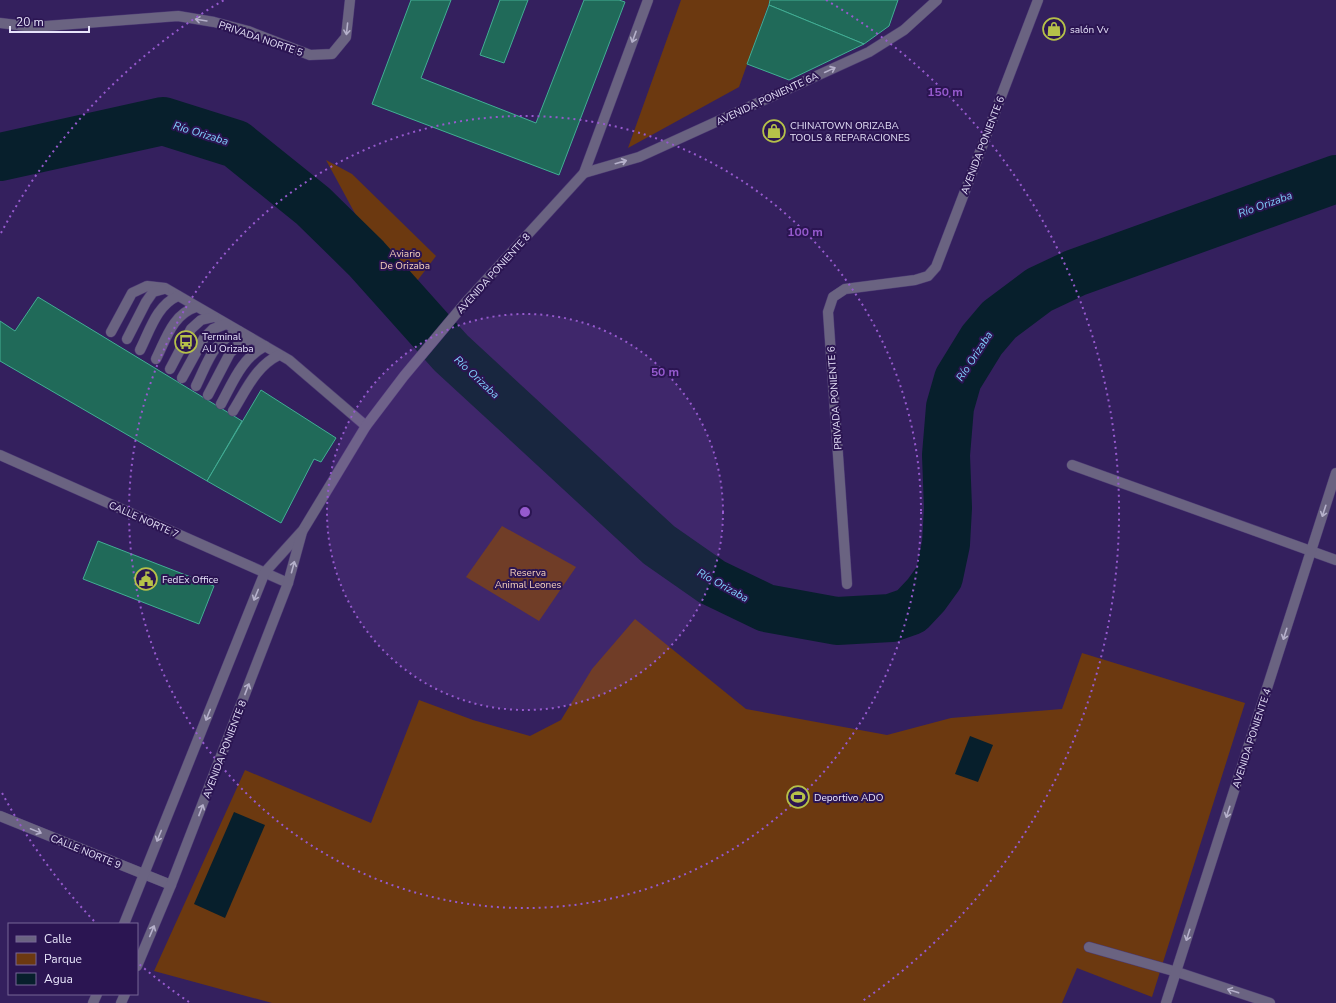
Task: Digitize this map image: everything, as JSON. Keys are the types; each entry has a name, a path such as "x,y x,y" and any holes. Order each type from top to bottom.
{"street":[{"name":"PRIVADA NORTE 5","path":"0,23 33,27 178,16 214,22 248,31 310,55 332,54 346,37 350,0"},
{"name":"AVENIDA PONIENTE 8","path":"124,923 265,572 303,530 366,426 404,376 466,302 584,173 648,0"},
{"name":"AVENIDA PONIENTE 6A","path":"584,173 639,157 869,52 904,30 937,0"},
{"name":"AVENIDA PONIENTE 6","path":"915,280 928,276 936,267 1038,0"},
{"name":"PRIVADA PONIENTE 6","path":"847,584 828,312 833,297 845,289 915,280"},
{"path":"111,332 132,293 147,286 165,288 289,360 366,426"},
{"path":"127,340 146,302 153,292 165,288"},
{"path":"140,350 160,310 168,300 178,296"},
{"path":"156,359 176,320 186,310 196,307"},
{"path":"170,369 191,329 201,320 214,317"},
{"path":"182,378 204,338 213,329 226,324"},
{"path":"196,386 216,346 225,336 238,331"},
{"path":"208,395 230,353 239,344 251,339"},
{"path":"220,404 243,363 253,352 265,346"},
{"path":"233,411 257,372 268,360 279,355"},
{"name":"CALLE NORTE 7","path":"0,455 288,583"},
{"path":"1072,465 1336,560"},
{"name":"AVENIDA PONIENTE 4","path":"1166,1003 1336,473"},
{"name":"AVENIDA PONIENTE 8","path":"138,964 171,886 288,583 303,530"},
{"name":"CALLE NORTE 9","path":"0,816 171,886"},
{"path":"1089,947 1176,972 1270,1003"}],"green space":[{"path":"681,0 770,0 739,87 628,148"},
{"name":"Aviario De Orizaba","path":"326,160 352,174 436,256 414,285 390,278"},
{"name":"Reserva Animal Leones","path":"502,526 576,567 539,621 466,577"},
{"name":"Deportivo ADO","path":"635,619 746,709 887,735 951,718 1062,709 1082,653 1245,703 1152,997 1077,968 1062,1003 272,1003 154,971 245,770 371,823 419,700 473,720 530,736 561,720 592,669"}],"water":[{"path":"970,736 993,745 978,782 955,774"},
{"path":"234,812 265,825 225,918 194,904"}],"building":[{"path":"411,0 451,0 421,78 536,123 584,0 619,0 625,2 559,175 372,104"},
{"path":"500,0 528,0 504,63 480,55"},
{"path":"770,0 898,0 889,26 864,44 769,5"},
{"path":"769,5 864,44 789,80 747,64"},
{"path":"38,297 242,421 207,481 0,361 0,321 15,331"},
{"path":"261,390 336,438 321,462 314,459 281,523 207,481"},
{"path":"98,541 214,586 199,624 83,579"}],"waterway":[{"name":"Río Orizaba","path":"0,157 163,121 236,144 313,206 366,258 451,353 659,545 712,582 766,608 837,621 891,618 911,611 926,595 939,577 946,544 948,508 946,455 950,407 958,379 982,340 999,320 1039,290 1075,273 1336,179"}],"place":[{"name":"salón Vv","path":"1054,29"},
{"name":"CHINATOWN ORIZABA TOOLS & REPARACIONES","path":"774,131"},
{"name":"Terminal AU Orizaba","path":"186,342"},
{"name":"FedEx Office","path":"146,579"},
{"name":"Deportivo ADO","path":"798,797"}]}
